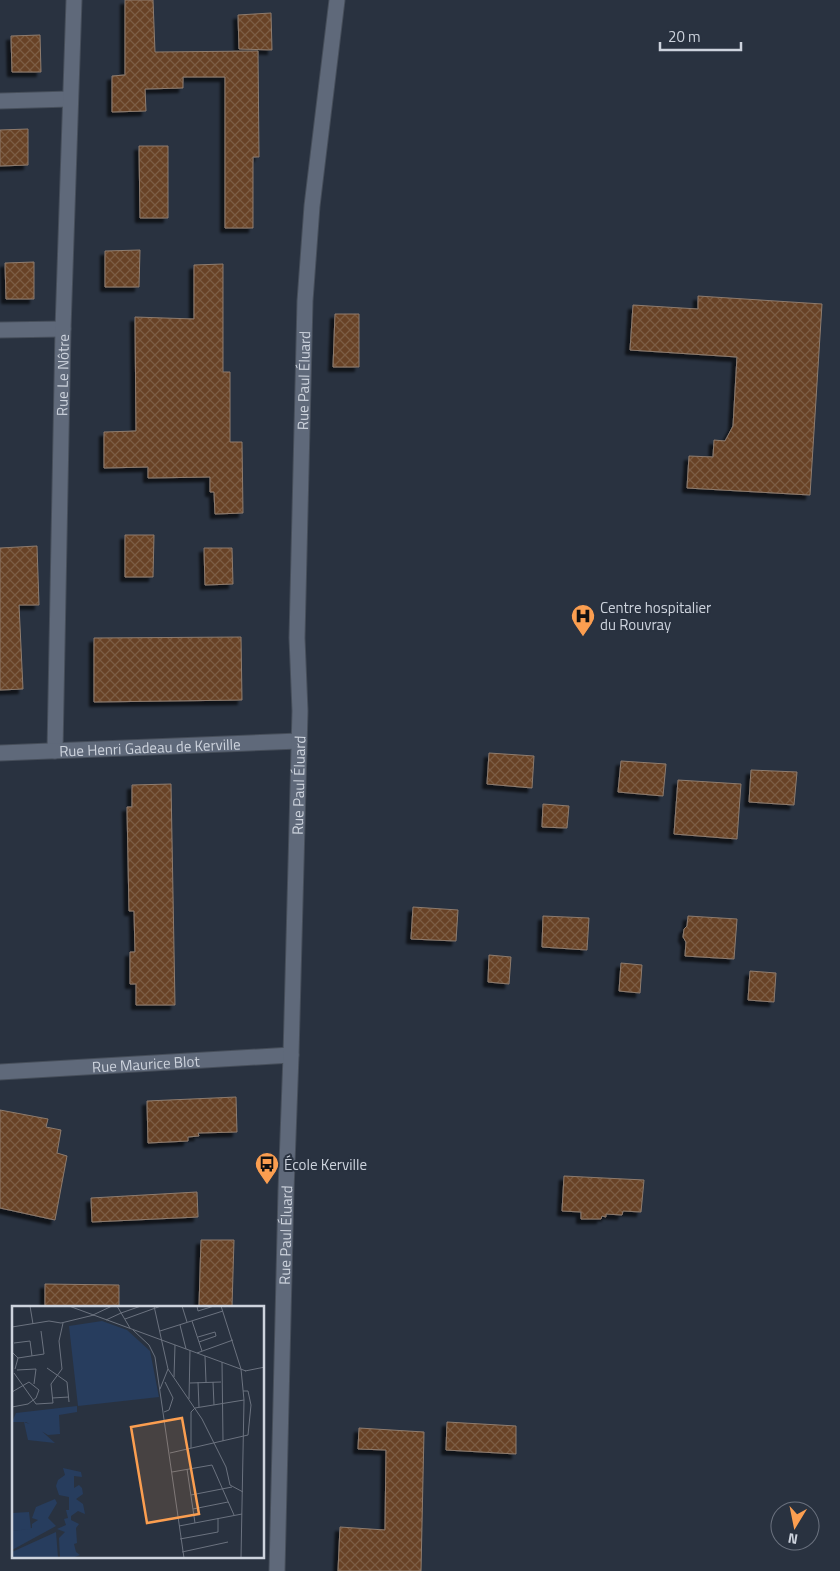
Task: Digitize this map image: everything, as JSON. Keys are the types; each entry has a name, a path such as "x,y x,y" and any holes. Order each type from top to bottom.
{"street":[{"name":"Rue Le Nôtre","path":"55,751 63,328 74,0"},
{"name":"Rue Paul Éluard","path":"277,1571 300,710 298,628 305,301 312,206 337,0"},
{"path":"0,101 70,99"},
{"path":"0,330 63,328"},
{"name":"Rue Henri Gadeau de Kerville","path":"0,752 299,741"},
{"name":"Rue Maurice Blot","path":"0,1072 291,1055"}],"building":[{"path":"125,0 153,0 155,52 258,51 259,157 253,157 253,228 225,228 225,77 183,77 183,88 145,89 146,111 112,112 112,76 125,75"},
{"path":"271,13 272,50 239,49 238,15"},
{"path":"40,35 41,72 12,72 11,36"},
{"path":"28,129 28,165 0,166 0,130"},
{"path":"139,146 168,146 168,218 140,218"},
{"path":"140,250 139,287 105,287 105,251"},
{"path":"34,262 34,299 6,299 5,263"},
{"path":"223,264 223,372 230,372 230,442 242,442 243,513 215,514 214,492 210,492 210,477 148,478 148,467 104,468 104,432 136,431 135,317 194,319 194,265"},
{"path":"698,296 822,304 810,495 687,488 689,456 713,457 714,440 725,441 733,426 737,357 630,350 633,305 698,309"},
{"path":"335,314 359,314 359,367 333,367"},
{"path":"125,535 154,535 153,577 125,577"},
{"path":"37,546 39,605 19,605 23,689 0,690 0,548"},
{"path":"204,548 232,548 233,584 205,585"},
{"path":"241,637 242,700 94,702 94,638"},
{"path":"489,753 534,756 532,788 487,784"},
{"path":"621,761 666,764 663,796 618,792"},
{"path":"751,770 797,772 794,805 749,802"},
{"path":"678,780 741,784 737,839 674,834"},
{"path":"171,784 175,1005 136,1005 136,984 130,984 130,952 135,952 134,911 129,911 127,807 132,807 132,785"},
{"path":"543,804 569,806 567,828 542,827"},
{"path":"413,907 458,910 456,941 411,939"},
{"path":"543,916 589,918 587,950 542,947"},
{"path":"688,916 737,919 734,959 685,956 686,942 683,937"},
{"path":"489,955 511,957 509,984 488,982"},
{"path":"621,963 642,965 640,993 619,991"},
{"path":"750,971 776,973 774,1002 748,1000"},
{"path":"236,1097 237,1132 198,1133 199,1136 188,1137 188,1141 148,1143 147,1101"},
{"path":"0,1110 48,1119 46,1127 61,1130 57,1153 67,1156 55,1220 0,1208"},
{"path":"564,1176 644,1180 641,1212 623,1211 622,1215 606,1214 606,1217 602,1216 601,1219 581,1219 581,1212 562,1211"},
{"path":"197,1192 198,1217 92,1222 91,1198"},
{"path":"201,1240 234,1240 232,1306 199,1306"},
{"path":"45,1284 119,1285 119,1306 45,1306"},
{"path":"447,1422 516,1426 516,1454 446,1450"},
{"path":"359,1428 424,1432 421,1571 338,1571 340,1527 385,1530 386,1450 358,1449"}],"place":[{"name":"Centre hospitalier du Rouvray","path":"583,637"},
{"name":"École Kerville","path":"267,1185"}]}
